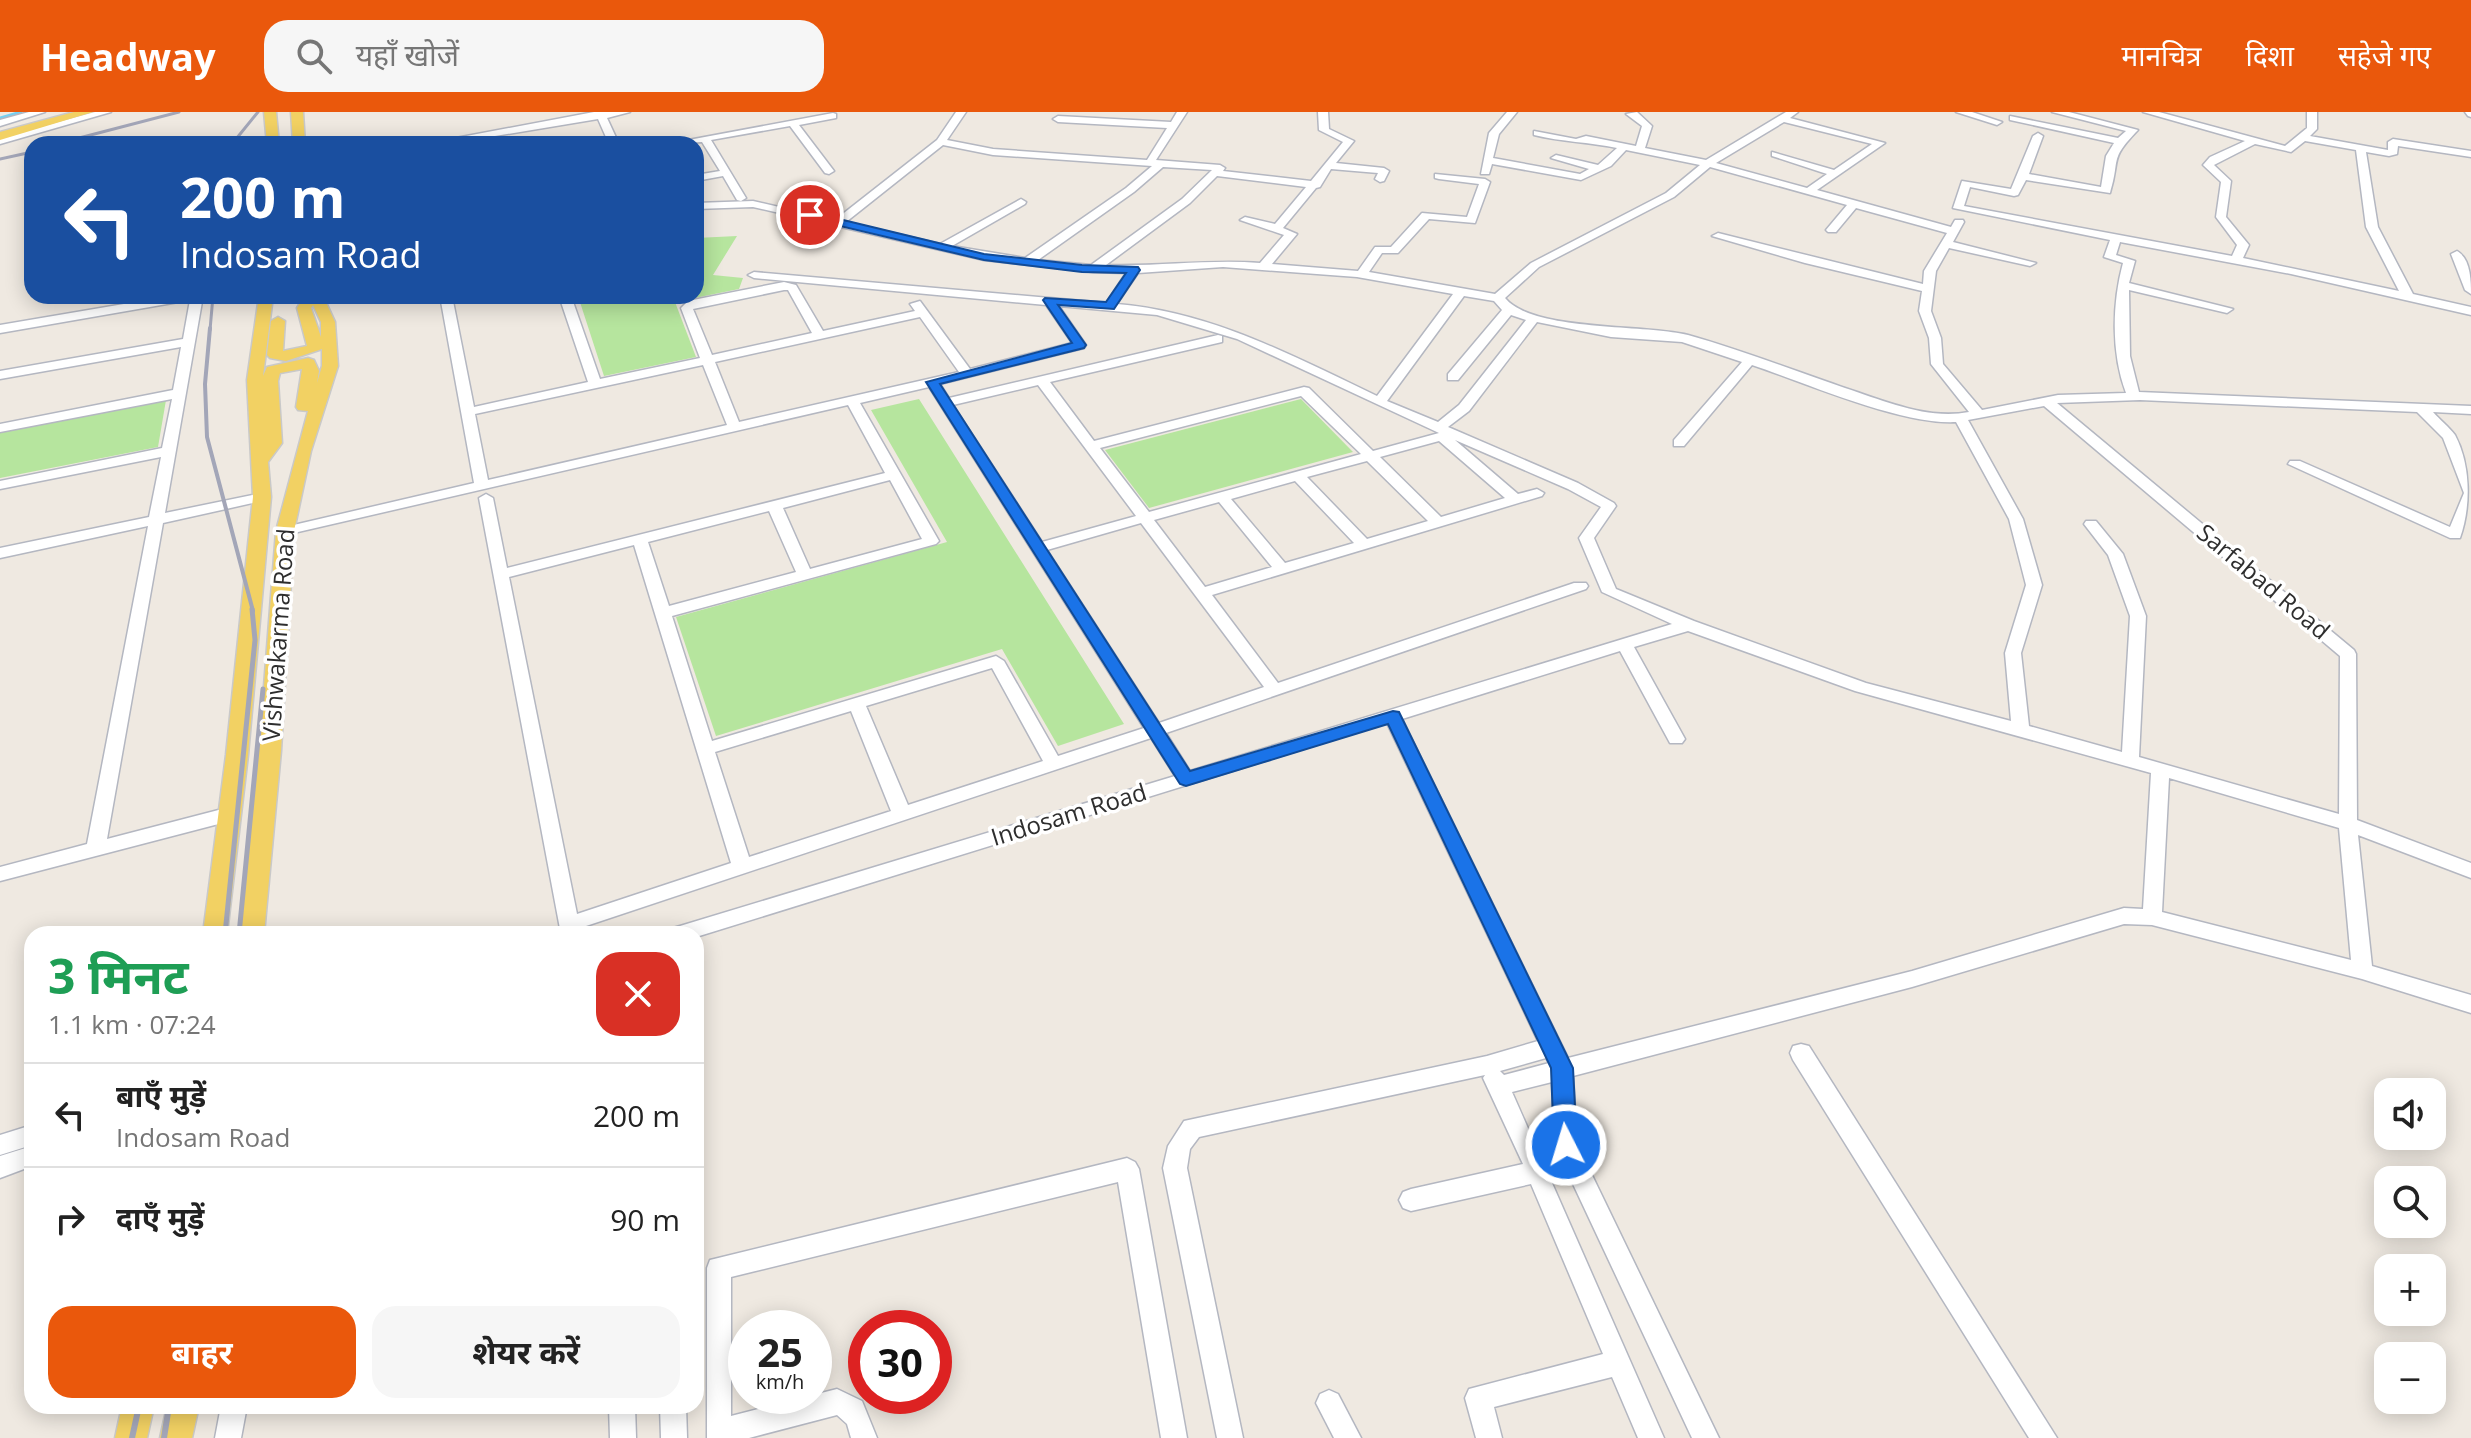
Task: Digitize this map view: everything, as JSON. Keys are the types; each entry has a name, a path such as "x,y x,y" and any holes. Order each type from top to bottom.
{"main road":[{"path":"0,125 55,112"},
{"path":"0,138 87,112"},
{"path":"270,112 272,136"},
{"path":"297,112 298,136"},
{"name":"Vishwakarma Road","path":"216,926 262,497 255,380 265,304"},
{"path":"279,304 275,355 286,356 314,349 315,342 304,308 307,304"},
{"name":"Vishwakarma Road","path":"253,926 270,751 285,531 303,451 330,366 328,322 318,304"},
{"path":"260,461 274,443 270,381 273,370 308,363 311,371 309,391 297,438 303,451"},
{"path":"131,1438 136,1414"},
{"path":"176,1438 181,1414"}],"street":[{"path":"0,125 40,112"},
{"path":"0,138 106,112"},
{"path":"475,136 625,112"},
{"path":"839,222 941,142 961,112"},
{"path":"1028,261 1130,190 1157,162 1182,112"},
{"path":"1278,228 1349,141 1324,130 1323,112"},
{"path":"1361,275 1379,249 1394,251 1426,215 1471,221 1485,182 1494,133 1512,112"},
{"path":"1632,112 1647,126 1639,151"},
{"path":"1961,112 1997,122"},
{"path":"2023,176 2106,191 2109,154 2117,141 2133,130 2057,112"},
{"path":"2148,112 2285,149 2300,141 2312,129 2312,112"},
{"path":"2190,112 2300,141 2391,153 2391,142 2405,139 2471,154"},
{"path":"600,114 610,136"},
{"path":"1498,298 1535,265 1670,195 1709,164 1788,115 1880,143 1809,191"},
{"path":"741,198 705,138 833,116"},
{"path":"2013,118 2117,141"},
{"path":"1058,119 1175,125"},
{"path":"793,123 829,171"},
{"path":"1537,133 1577,142 1586,139 1709,164 1954,231"},
{"path":"2038,136 2014,193 1966,183 1958,208 2236,261 2471,311"},
{"path":"2236,261 2243,245 2221,217 2226,181 2208,165 2214,159 2253,141"},
{"path":"941,142 993,152 1220,168 1186,201 1093,269"},
{"path":"1487,160 1581,177 1599,168 1623,148"},
{"path":"2361,149 2372,227 2408,297"},
{"path":"1776,154 1836,174"},
{"path":"1556,158 1599,168"},
{"path":"1331,166 1384,171 1380,179"},
{"path":"704,177 725,173"},
{"path":"1215,173 1316,185"},
{"path":"1439,176 1485,182"},
{"path":"942,247 1021,202"},
{"path":"1832,230 1854,203"},
{"path":"704,206 753,204 984,257 1093,269 1134,270 1223,264 1263,267 1361,275 1498,298 1508,310 1534,318 1611,333 1683,338 1896,409 1939,419 1960,418 2046,401 2134,396 2471,410"},
{"path":"1967,210 1930,271 1925,311 1935,338 1937,364 1978,414"},
{"path":"1245,220 1278,228"},
{"path":"1263,267 1291,234 1276,230 1278,228"},
{"path":"1718,236 1926,288"},
{"path":"2116,238 2110,257 2129,261 2123,285 2121,339 2126,379 2134,396"},
{"path":"1947,244 2030,263"},
{"path":"2457,254 2471,290"},
{"path":"1110,306 1134,270"},
{"path":"754,275 1158,311 1241,336 1379,402 1573,486 1609,506 1586,538 1610,592 1688,625 1861,687 2348,824 2471,871"},
{"path":"2123,285 2227,309"},
{"path":"704,302 792,287 819,335"},
{"path":"1379,402 1461,292"},
{"path":"910,295 967,374"},
{"path":"285,531 484,492 1080,345 1049,300"},
{"path":"0,329 147,304"},
{"path":"96,849 158,519 193,304"},
{"path":"448,304 569,926"},
{"path":"568,304 595,385"},
{"path":"692,304 687,308 735,428"},
{"path":"1453,377 1508,310"},
{"path":"468,412 923,313"},
{"path":"1439,428 1464,408 1534,318"},
{"path":"945,403 1218,339"},
{"path":"0,375 188,342"},
{"path":"1679,443 1749,361"},
{"path":"1041,380 1275,690"},
{"path":"932,382 1186,779"},
{"path":"1091,446 1304,391 1438,522"},
{"path":"0,428 180,393"},
{"path":"663,613 931,541 852,401"},
{"name":"Sarfabad Road","path":"2046,401 2348,654 2348,824"},
{"path":"2295,464 2455,535 2471,493 2449,437 2420,407"},
{"path":"1960,418 2016,519 2034,585 2013,653 2021,730"},
{"path":"1039,547 1442,436 1515,499"},
{"path":"0,485 169,451"},
{"path":"500,575 894,475"},
{"path":"1298,476 1364,544"},
{"path":"1202,593 1537,493"},
{"path":"0,553 262,497"},
{"path":"1222,497 1282,569"},
{"path":"774,505 805,575"},
{"path":"2091,524 2115,554 2138,616 2130,761"},
{"path":"640,539 742,867"},
{"path":"578,926 742,867 1580,586"},
{"name":"Indosam Road","path":"704,927 1688,625"},
{"path":"1625,645 1676,739"},
{"path":"705,749 996,661 1054,764"},
{"path":"856,703 902,814"},
{"path":"1393,717 1557,1057 1566,1145 1706,1438"},
{"path":"2152,917 2160,769"},
{"path":"0,874 230,814"},
{"path":"2348,824 2362,971"},
{"path":"1230,1438 1175,1168 1179,1146 1192,1128 1493,1076 1557,1057 1912,979 2124,916 2152,917 2362,971 2471,1004"},
{"path":"1801,1053 2044,1438"},
{"path":"1493,1076 1520,1130 1651,1438"},
{"path":"0,1145 24,1138"},
{"path":"0,1167 24,1159"},
{"path":"864,1438 856,1413 845,1403 837,1402 711,1435 719,1268 1127,1169 1174,1438"},
{"path":"1411,1200 1536,1172"},
{"path":"1489,1438 1478,1398 1619,1363"},
{"path":"1329,1403 1348,1438"},
{"path":"228,1438 232,1414"},
{"path":"622,1414 623,1438"},
{"path":"673,1414 674,1438"}],"green space":[{"path":"737,236 713,275 743,278 739,289 704,296 704,238"},
{"path":"581,304 676,304 696,357 604,376"},
{"path":"919,399 1124,724 1058,746 1002,649 716,736 676,617 947,542 871,410"},
{"path":"1301,399 1353,452 1149,508 1105,450"},
{"path":"166,400 158,447 0,478 0,431"}],"waterway":[{"path":"0,118 21,112"}],"railway":[{"path":"87,136 179,112"},
{"path":"238,136 258,112"},
{"path":"0,159 24,154"},
{"path":"210,330 212,304"},
{"path":"210,328 205,384 207,437 253,611"},
{"path":"226,926 255,640 252,609"},
{"path":"240,926 263,689"},
{"path":"132,1438 137,1414"},
{"path":"164,1438 168,1414"}],"route":[{"path":"810,215 984,257 1082,268 1134,270 1110,306 1049,300 1080,345 932,382 1186,779 1393,717 1562,1068 1566,1145"}]}
